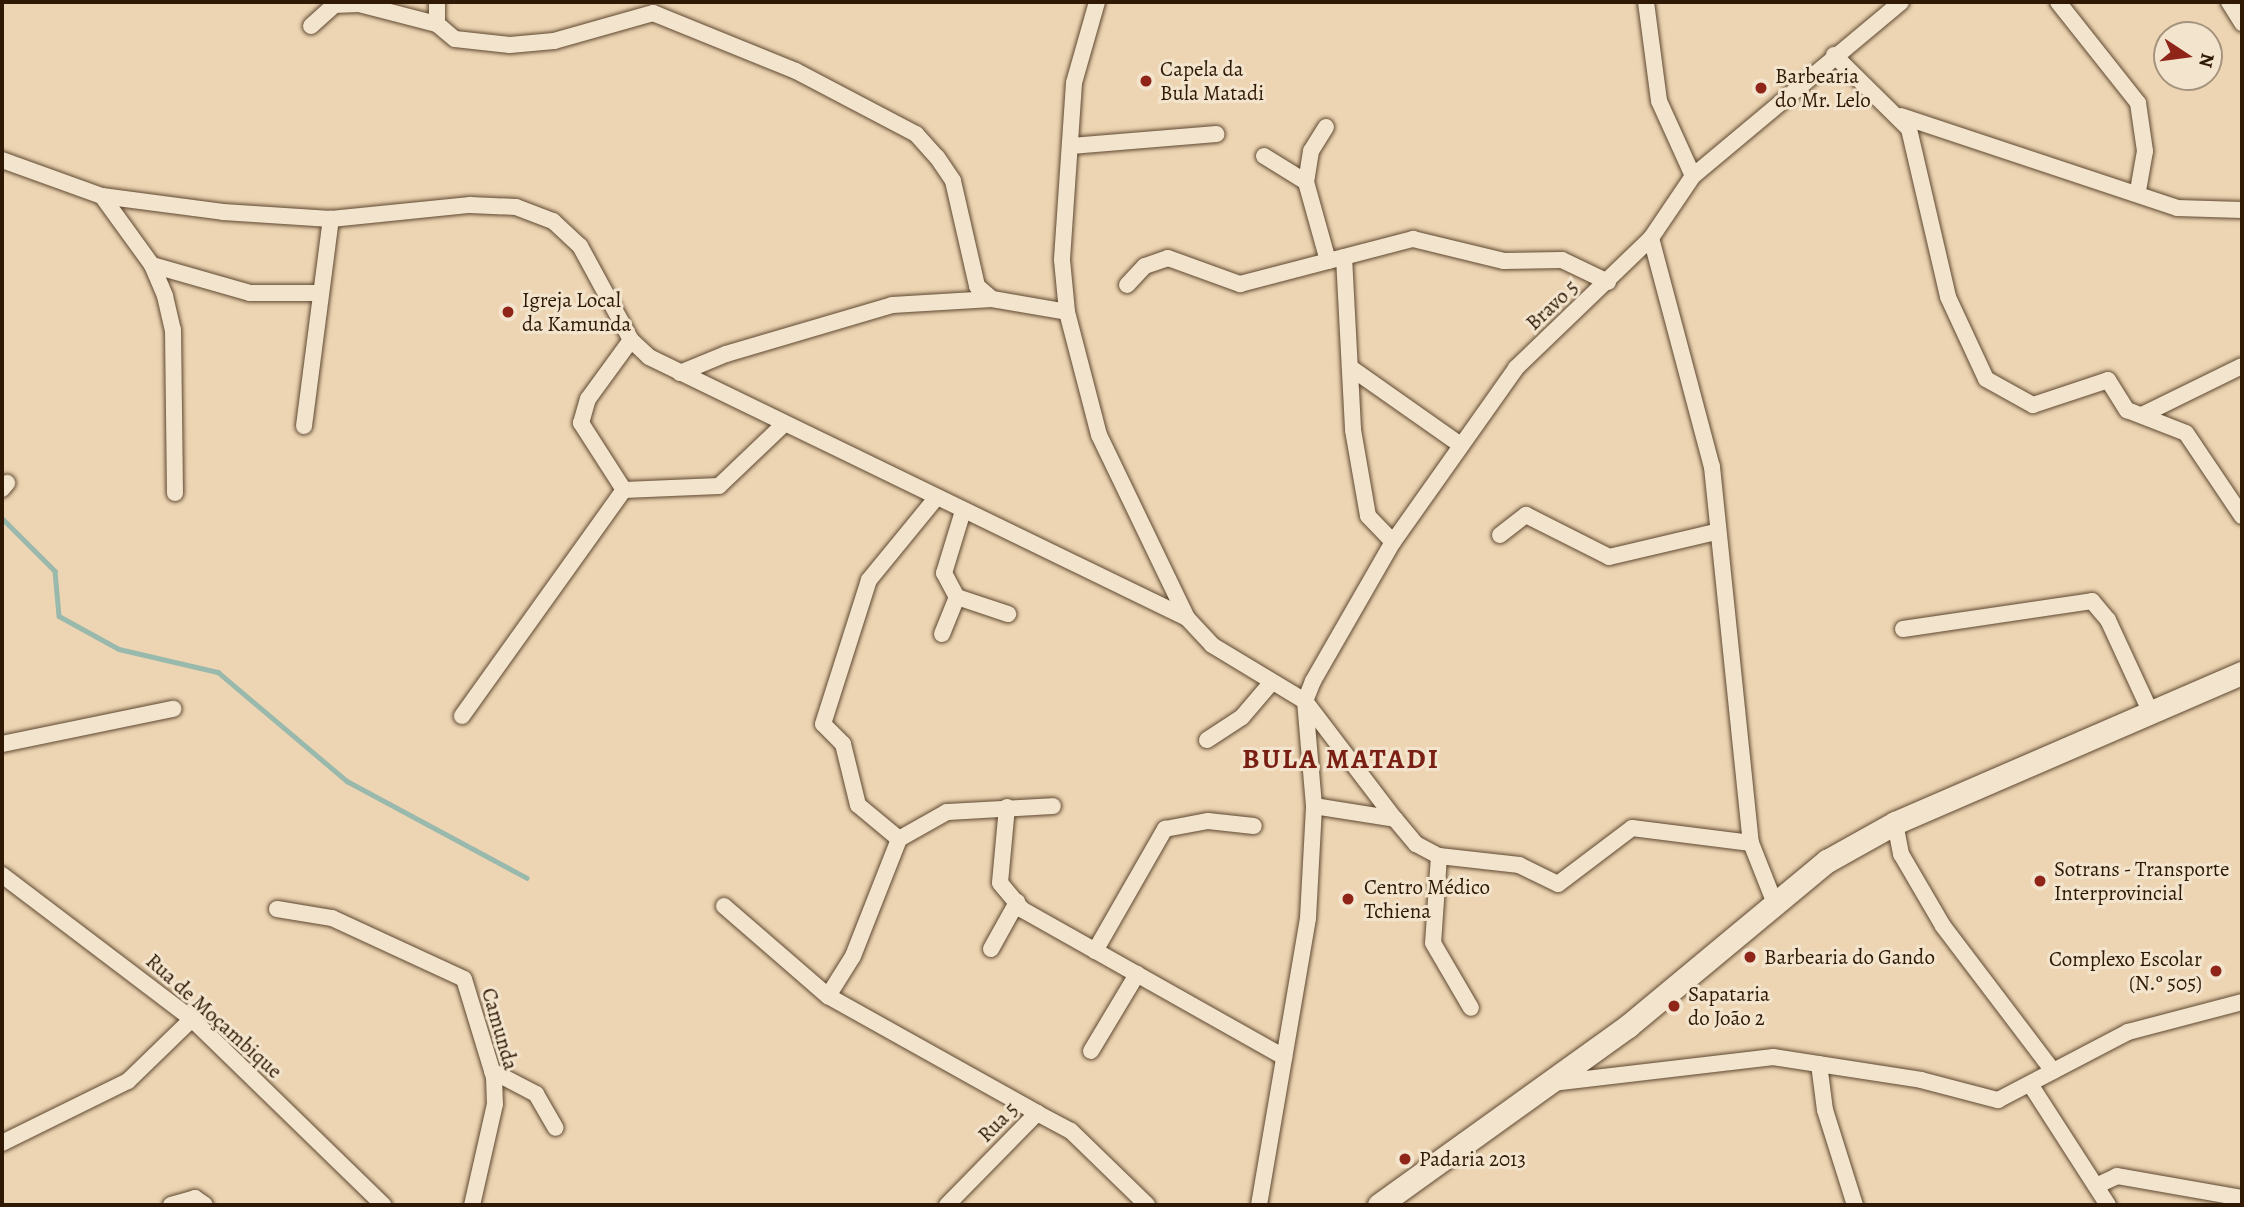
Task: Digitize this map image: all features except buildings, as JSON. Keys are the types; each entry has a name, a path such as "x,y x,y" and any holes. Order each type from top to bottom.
{"main road":[{"path":"1379,1205 1552,1083 1773,901 1895,823 2242,673"}],"street":[{"path":"437,2 437,24"},
{"path":"1097,2 1074,83 1071,146 1063,209 1067,312 1099,435 1186,618 1212,645 1305,701 1395,820 1416,844 1440,856 1519,865 1558,884 1632,828 1751,843"},
{"path":"1646,2 1659,101 1693,176"},
{"name":"Bravo 5","path":"1305,701 1393,542 1459,444 1516,368 1651,238 1693,176 1834,55 1901,2"},
{"path":"2058,2 2137,103 2145,151 2138,190"},
{"path":"2229,2 2242,23"},
{"path":"311,26 334,5 359,4 437,24 455,39 510,45 589,35 635,14 653,13 796,71 916,134 937,157 953,181 978,286 992,299"},
{"path":"1834,55 1901,116 1914,145 1948,297 1986,379 2033,405 2108,380 2127,410 2186,433 2242,516"},
{"path":"1901,116 2138,190 2194,212 2242,210"},
{"path":"1326,127 1311,151 1306,181 1336,259 1368,516 1393,542"},
{"path":"1071,146 1217,134"},
{"path":"1264,156 1306,181"},
{"path":"2,160 102,196 331,219 470,205 516,207 553,221 580,246 610,292 631,340 680,373 1186,618"},
{"path":"102,196 152,265 173,330 175,493"},
{"path":"304,426 331,219"},
{"path":"1651,238 1701,406 1751,843 1773,901"},
{"path":"1127,285 1145,266 1168,258 1240,284 1391,243 1431,240 1504,261 1562,260 1608,282"},
{"path":"152,265 250,293 320,293"},
{"path":"680,373 892,305 992,299 1067,312"},
{"path":"624,490 581,423 588,399 631,340"},
{"path":"2142,415 2242,366"},
{"path":"1350,368 1459,444"},
{"path":"624,490 719,486 783,425"},
{"path":"462,716 624,490"},
{"path":"899,839 858,805 843,744 823,723 869,580 936,498"},
{"path":"963,511 944,573 957,597 1008,614"},
{"path":"1500,535 1526,514 1609,557 1717,532"},
{"path":"942,634 957,597"},
{"path":"1902,629 2092,601 2108,620 2151,713"},
{"path":"1208,740 1242,716 1271,682"},
{"path":"1259,1205 1283,1057 1307,936 1314,806 1305,701"},
{"path":"2,744 173,709"},
{"path":"828,996 853,956 899,839 947,812 1053,806"},
{"path":"1314,806 1395,820"},
{"path":"1007,807 1000,883 1017,902 1095,951 1283,1057"},
{"path":"1095,951 1165,829 1208,821 1254,826"},
{"path":"1895,823 1901,854 1943,926 2053,1071"},
{"path":"1440,856 1433,943 1472,1008"},
{"name":"Rua de Moçambique","path":"2,876 192,1019 383,1205"},
{"path":"990,950 1017,902"},
{"path":"724,906 828,996 1037,1113"},
{"name":"Camunda","path":"277,909 332,918 453,969 470,993 492,1071 495,1104 472,1205"},
{"path":"1091,1051 1137,974"},
{"path":"1552,1083 1725,1059 1819,1064 1920,1080 1986,1099 2008,1098 2128,1032 2242,1002"},
{"path":"2,1143 128,1081 192,1019"},
{"path":"1819,1064 1825,1110 1855,1205"},
{"path":"492,1071 536,1094 556,1128"},
{"path":"2030,1084 2108,1205"},
{"name":"Rua 5","path":"947,1205 1037,1113 1071,1131 1147,1205"},
{"path":"2096,1186 2117,1176 2242,1198"},
{"path":"171,1205 195,1198 205,1205"}],"waterway":[{"path":"2,518 55,571 59,616 119,649 218,672 347,781 527,878"}],"place":[{"name":"Capela da Bula Matadi","path":"1146,81"},
{"name":"Barbearia do Mr. Lelo","path":"1761,88"},
{"name":"Igreja Local da Kamunda","path":"508,312"},
{"name":"Sotrans - Transporte Interprovincial","path":"2040,881"},
{"name":"Centro Médico Tchiena","path":"1348,899"},
{"name":"Barbearia do Gando","path":"1750,957"},
{"name":"Complexo Escolar (N.º 505)","path":"2216,971"},
{"name":"Sapataria do João 2","path":"1674,1006"},
{"name":"Padaria 2013","path":"1405,1159"}],"district":[{"name":"BULA MATADI","path":"1341,759"}]}
